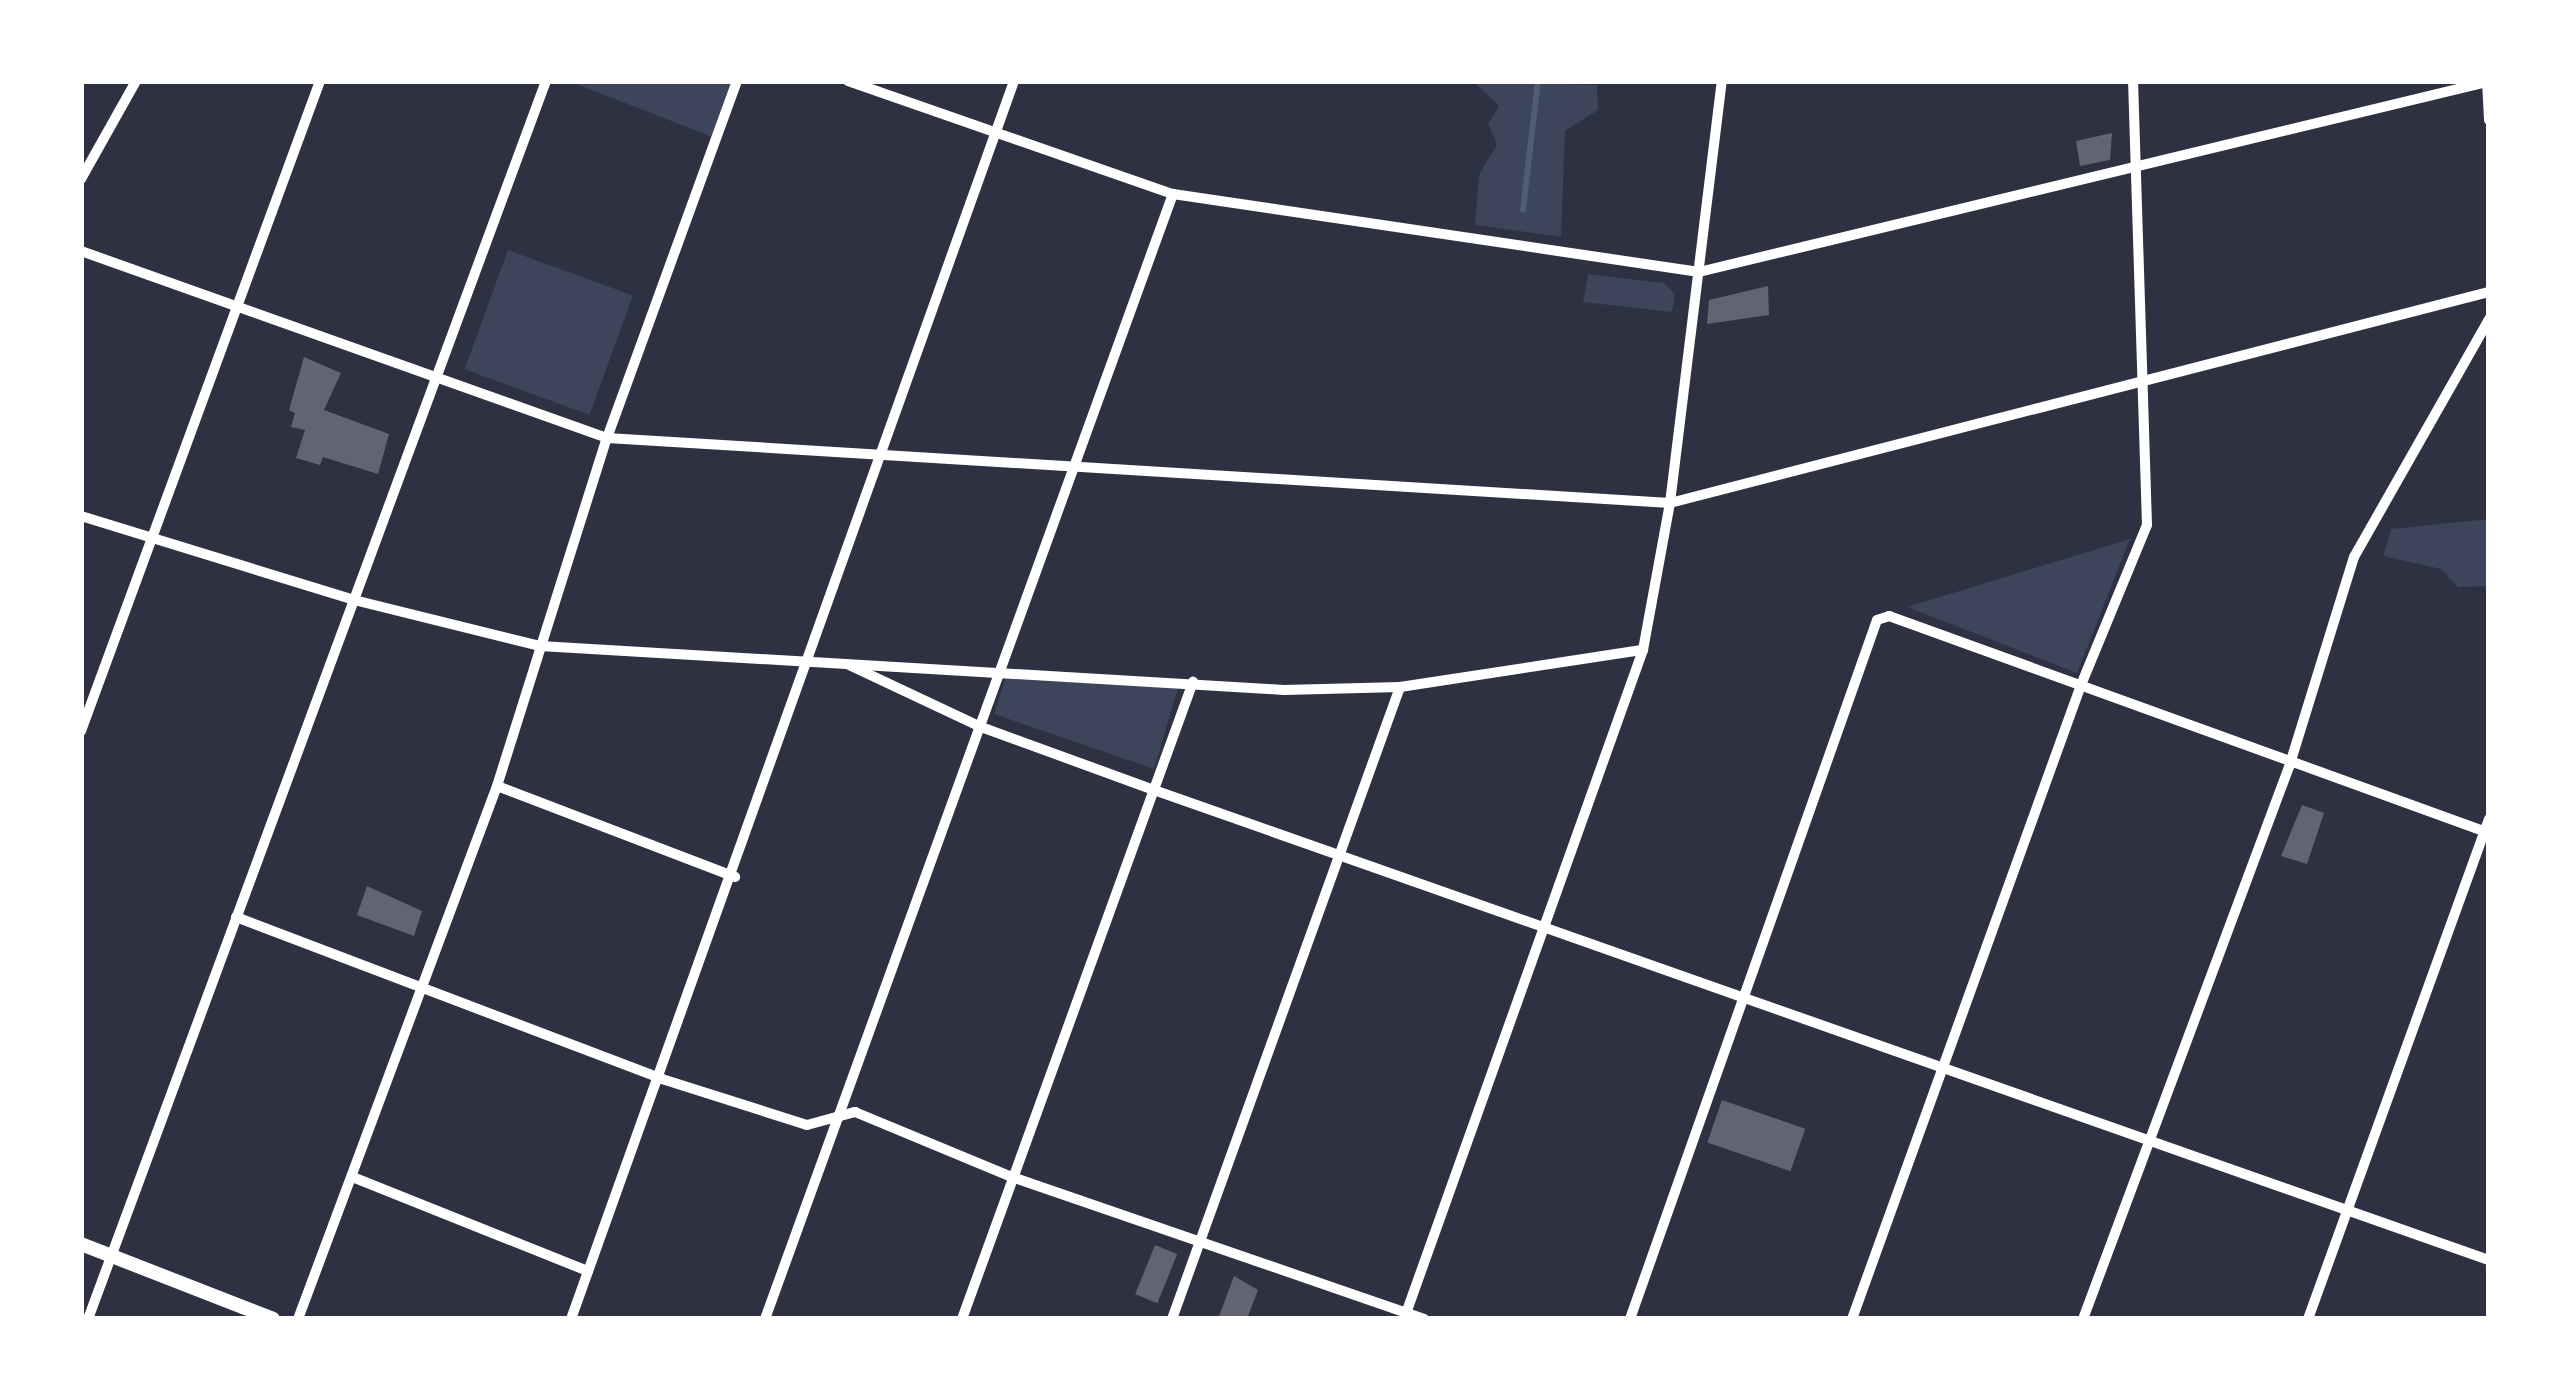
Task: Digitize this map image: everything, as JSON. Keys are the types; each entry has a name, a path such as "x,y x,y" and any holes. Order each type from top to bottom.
{"street":[{"path":"81,179 136,81"},
{"path":"81,731 320,81"},
{"path":"88,1319 546,81"},
{"path":"298,1319 355,1178 496,786 607,437 737,81"},
{"path":"848,81 1173,194 1699,272 2487,82 2489,120"},
{"path":"571,1319 735,877 880,451 1014,81"},
{"path":"1405,1316 1642,650 1670,503 1722,81"},
{"path":"1852,1319 2081,685 2147,525 2147,377 2133,81"},
{"path":"765,1319 1173,194"},
{"path":"81,251 435,381 607,437 1670,503 2489,292"},
{"path":"2083,1319 2289,767 2354,557 2489,320"},
{"path":"81,516 353,600 540,646 1193,682 1400,687 1642,650"},
{"path":"1630,1319 1863,645 1870,628 1889,616 2289,767 2488,828 2308,1319"},
{"path":"847,664 981,727 1154,790 2489,1260"},
{"path":"962,1319 1193,682"},
{"path":"1172,1319 1400,687"},
{"path":"496,786 735,877"},
{"path":"236,917 662,1078 808,1124 855,1112 1012,1177 1202,1238 1405,1316 1424,1319"},
{"path":"355,1178 588,1271"},
{"path":"81,1244 273,1319"}],"shaded area":[{"path":"569,81 732,81 712,137"},
{"path":"1473,81 1597,85 1598,110 1565,131 1561,237 1475,225 1479,175 1497,144 1488,124 1499,106"},
{"path":"508,250 633,295 590,415 465,369"},
{"path":"1588,274 1664,283 1675,294 1672,312 1583,302"},
{"path":"2489,519 2489,586 2458,587 2441,569 2383,556 2391,529"},
{"path":"2130,539 2077,673 1907,607"},
{"path":"1008,670 1178,688 1154,769 994,714"}],"building":[{"path":"2112,133 2110,160 2080,166 2076,141"},
{"path":"1768,286 1769,315 1707,324 1709,300"},
{"path":"304,357 341,373 324,410 389,434 378,474 323,457 320,465 296,458 305,430 291,427 295,413 289,410"},
{"path":"2302,805 2324,813 2307,864 2281,856"},
{"path":"367,886 422,911 414,936 357,915"},
{"path":"1722,1100 1805,1129 1791,1171 1707,1143"},
{"path":"1155,1245 1177,1254 1157,1303 1135,1294"},
{"path":"1234,1276 1258,1290 1247,1319 1218,1319"}],"waterway":[{"path":"1523,210 1538,81"}]}
